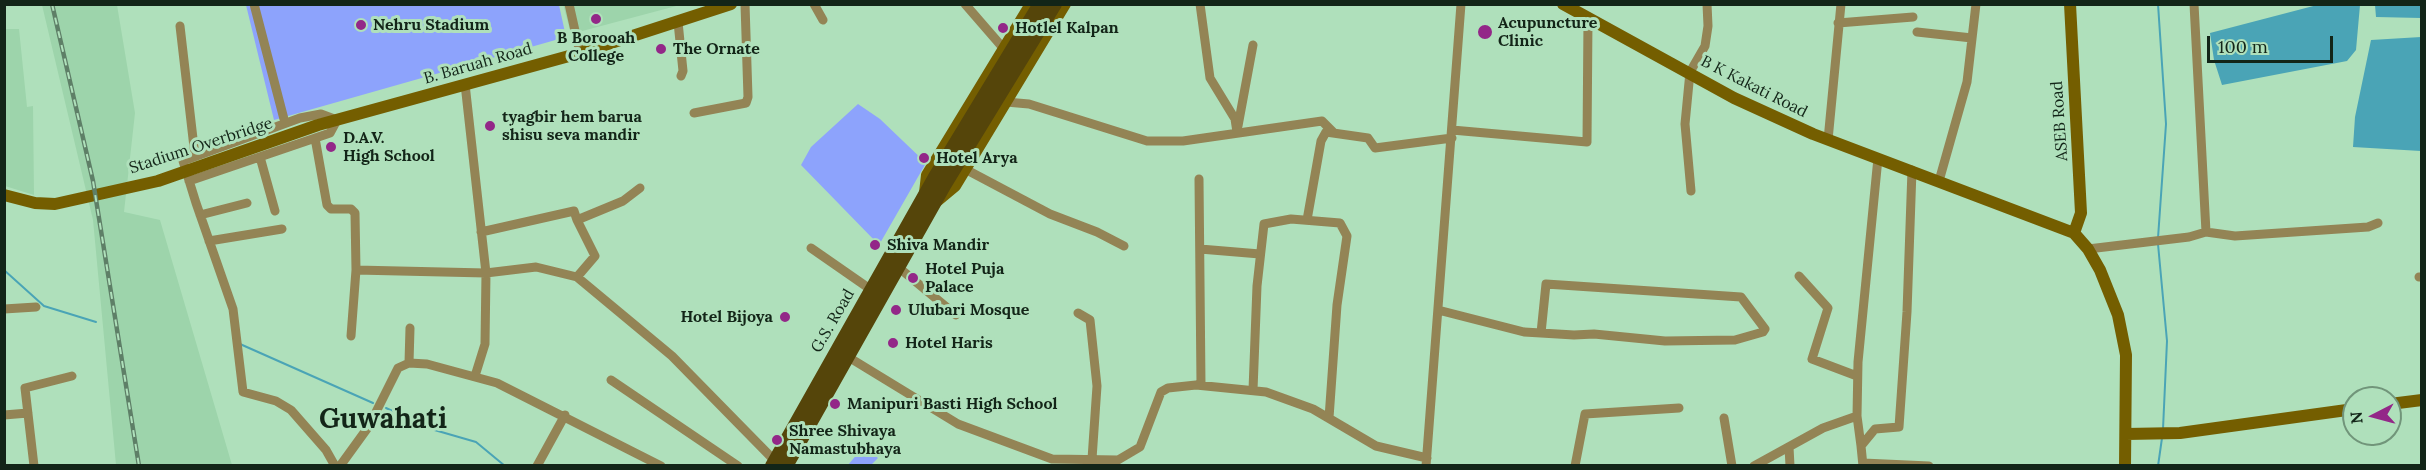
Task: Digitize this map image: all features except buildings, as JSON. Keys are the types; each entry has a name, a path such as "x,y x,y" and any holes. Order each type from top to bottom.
{"main road":[{"name":"B. Baruah Road","path":"337,120 580,53 731,4"},
{"path":"929,199 927,175 1031,4"},
{"path":"929,199 1040,4"},
{"path":"940,180 1055,4"},
{"path":"929,199 955,186 1065,4"},
{"name":"B K Kakati Road","path":"1563,4 1734,98 1828,140 2074,233"},
{"name":"ASEB Road","path":"2070,4 2081,213 2074,233"},
{"name":"Stadium Overbridge","path":"4,195 44,204 72,201 158,181 337,120"},
{"name":"G.S. Road","path":"777,464 841,352 898,267 929,199"},
{"name":"G.S. Road","path":"841,352 870,289 929,199"},
{"path":"2074,233 2088,249 2118,315 2127,355 2125,465"},
{"path":"2402,402 2421,400"},
{"path":"2126,434 2180,433 2342,411"}],"street":[{"path":"254,4 285,123"},
{"path":"569,4 580,53"},
{"path":"694,113 746,104 748,97 745,4"},
{"path":"814,4 823,20"},
{"path":"965,4 1004,49"},
{"path":"1200,4 1210,78 1235,119 1237,132"},
{"path":"841,352 958,424 1052,459 1089,462 1118,460 1140,447 1161,392 1168,388 1201,385 1253,390 1294,402 1329,418 1376,446 1426,462 1461,4"},
{"path":"1691,191 1685,124 1690,72 1705,46 1708,26 1707,4"},
{"path":"1828,140 1840,4"},
{"path":"1939,181 1967,82 1976,4"},
{"path":"2193,4 2206,232"},
{"path":"1838,23 1912,17"},
{"path":"1307,220 1321,141 1326,132 1368,138 1375,148 1452,134 1587,142 1588,19"},
{"path":"678,22 683,71 681,76"},
{"path":"180,26 195,156"},
{"path":"1917,32 1972,38"},
{"path":"1237,132 1253,45"},
{"path":"465,84 486,273 485,344 475,376"},
{"path":"1006,102 1029,104 1147,141 1183,141 1322,121 1334,133"},
{"path":"189,181 330,133 337,120 321,114 285,123 183,161 189,181 200,215 233,309 243,392 276,401 291,410 337,465 369,426 398,368 409,363 475,376 565,415 661,465"},
{"path":"315,138 327,205 331,209 351,209 355,213 356,270 351,336"},
{"path":"260,157 275,211"},
{"path":"1878,158 1857,376 1857,416 1863,464 1929,465"},
{"path":"965,169 1050,214 1104,235 1124,246"},
{"path":"1861,446 1875,429 1899,428 1907,312 1912,170"},
{"path":"1199,179 1201,385"},
{"path":"577,220 623,201 640,188"},
{"path":"200,215 247,203"},
{"path":"481,232 574,211 595,256 577,277"},
{"path":"1253,390 1260,254 1264,224 1291,219 1340,223 1347,236 1337,305 1329,418"},
{"path":"2088,249 2206,232 2235,236 2368,227 2378,223"},
{"path":"209,241 282,229"},
{"path":"811,248 870,289"},
{"path":"1200,249 1260,254"},
{"path":"356,270 486,273 536,267 577,277 672,356 777,464"},
{"path":"898,267 956,315"},
{"path":"1799,276 1828,308 1812,359 1857,376"},
{"path":"1438,310 1506,329 1541,333 1721,341 1745,338 1763,332 1765,329 1742,297 1546,284 1541,333"},
{"path":"4,309 36,307"},
{"path":"1078,313 1090,320 1097,386 1089,462"},
{"path":"409,363 410,328"},
{"path":"34,465 25,388 72,376"},
{"path":"611,380 738,465"},
{"path":"1575,465 1585,414 1679,408"},
{"path":"4,415 28,413"},
{"path":"537,465 565,415"},
{"path":"1754,465 1823,428 1857,416"},
{"path":"1724,418 1732,465"},
{"path":"1789,447 1790,465"},
{"path":"634,465 640,455"}],"shaded area":[{"name":"B Borooah College","path":"563,4 680,5 571,34"},
{"path":"2321,4 2360,5 2356,50 2347,61 2222,85 2214,60 2210,33"},
{"path":"42,5 117,5 135,113 124,212 160,220 232,465 116,465 93,220"},
{"path":"246,5 559,5 566,37 274,120"},
{"path":"2375,5 2421,5 2421,18 2376,17"},
{"path":"5,29 19,29 27,107 33,106 34,195 5,186"},
{"path":"2421,37 2421,151 2353,147 2355,117 2371,40"},
{"path":"858,104 880,119 926,163 879,245 801,165 811,147"},
{"path":"864,446 878,458 871,465 848,465"}],"waterway":[{"path":"2158,4 2166,124 2158,238"},
{"path":"2158,244 2167,341 2163,429"},
{"path":"4,270 44,306 96,322"},
{"path":"240,344 373,403"},
{"path":"386,408 431,429 476,442 505,466"},
{"path":"2158,466 2162,438"}],"railway":[{"path":"52,4 93,181 139,466"}],"place":[{"name":"B Borooah College","path":"596,19"},
{"name":"Nehru Stadium","path":"361,25"},
{"name":"Hotlel Kalpan","path":"1003,28"},
{"name":"Acupuncture Clinic","path":"1485,32"},
{"name":"The Ornate","path":"661,49"},
{"name":"tyagbir hem barua shisu seva mandir","path":"490,126"},
{"name":"D.A.V. High School","path":"331,147"},
{"name":"Hotel Arya","path":"924,158"},
{"name":"Shiva Mandir","path":"875,245"},
{"name":"Hotel Puja Palace","path":"913,278"},
{"name":"Ulubari Mosque","path":"896,310"},
{"name":"Hotel Bijoya","path":"785,317"},
{"name":"Hotel Haris","path":"893,343"},
{"name":"Manipuri Basti High School","path":"835,404"},
{"name":"Shree Shivaya Namastubhaya","path":"777,440"}],"district":[{"name":"Guwahati","path":"383,420"}]}
